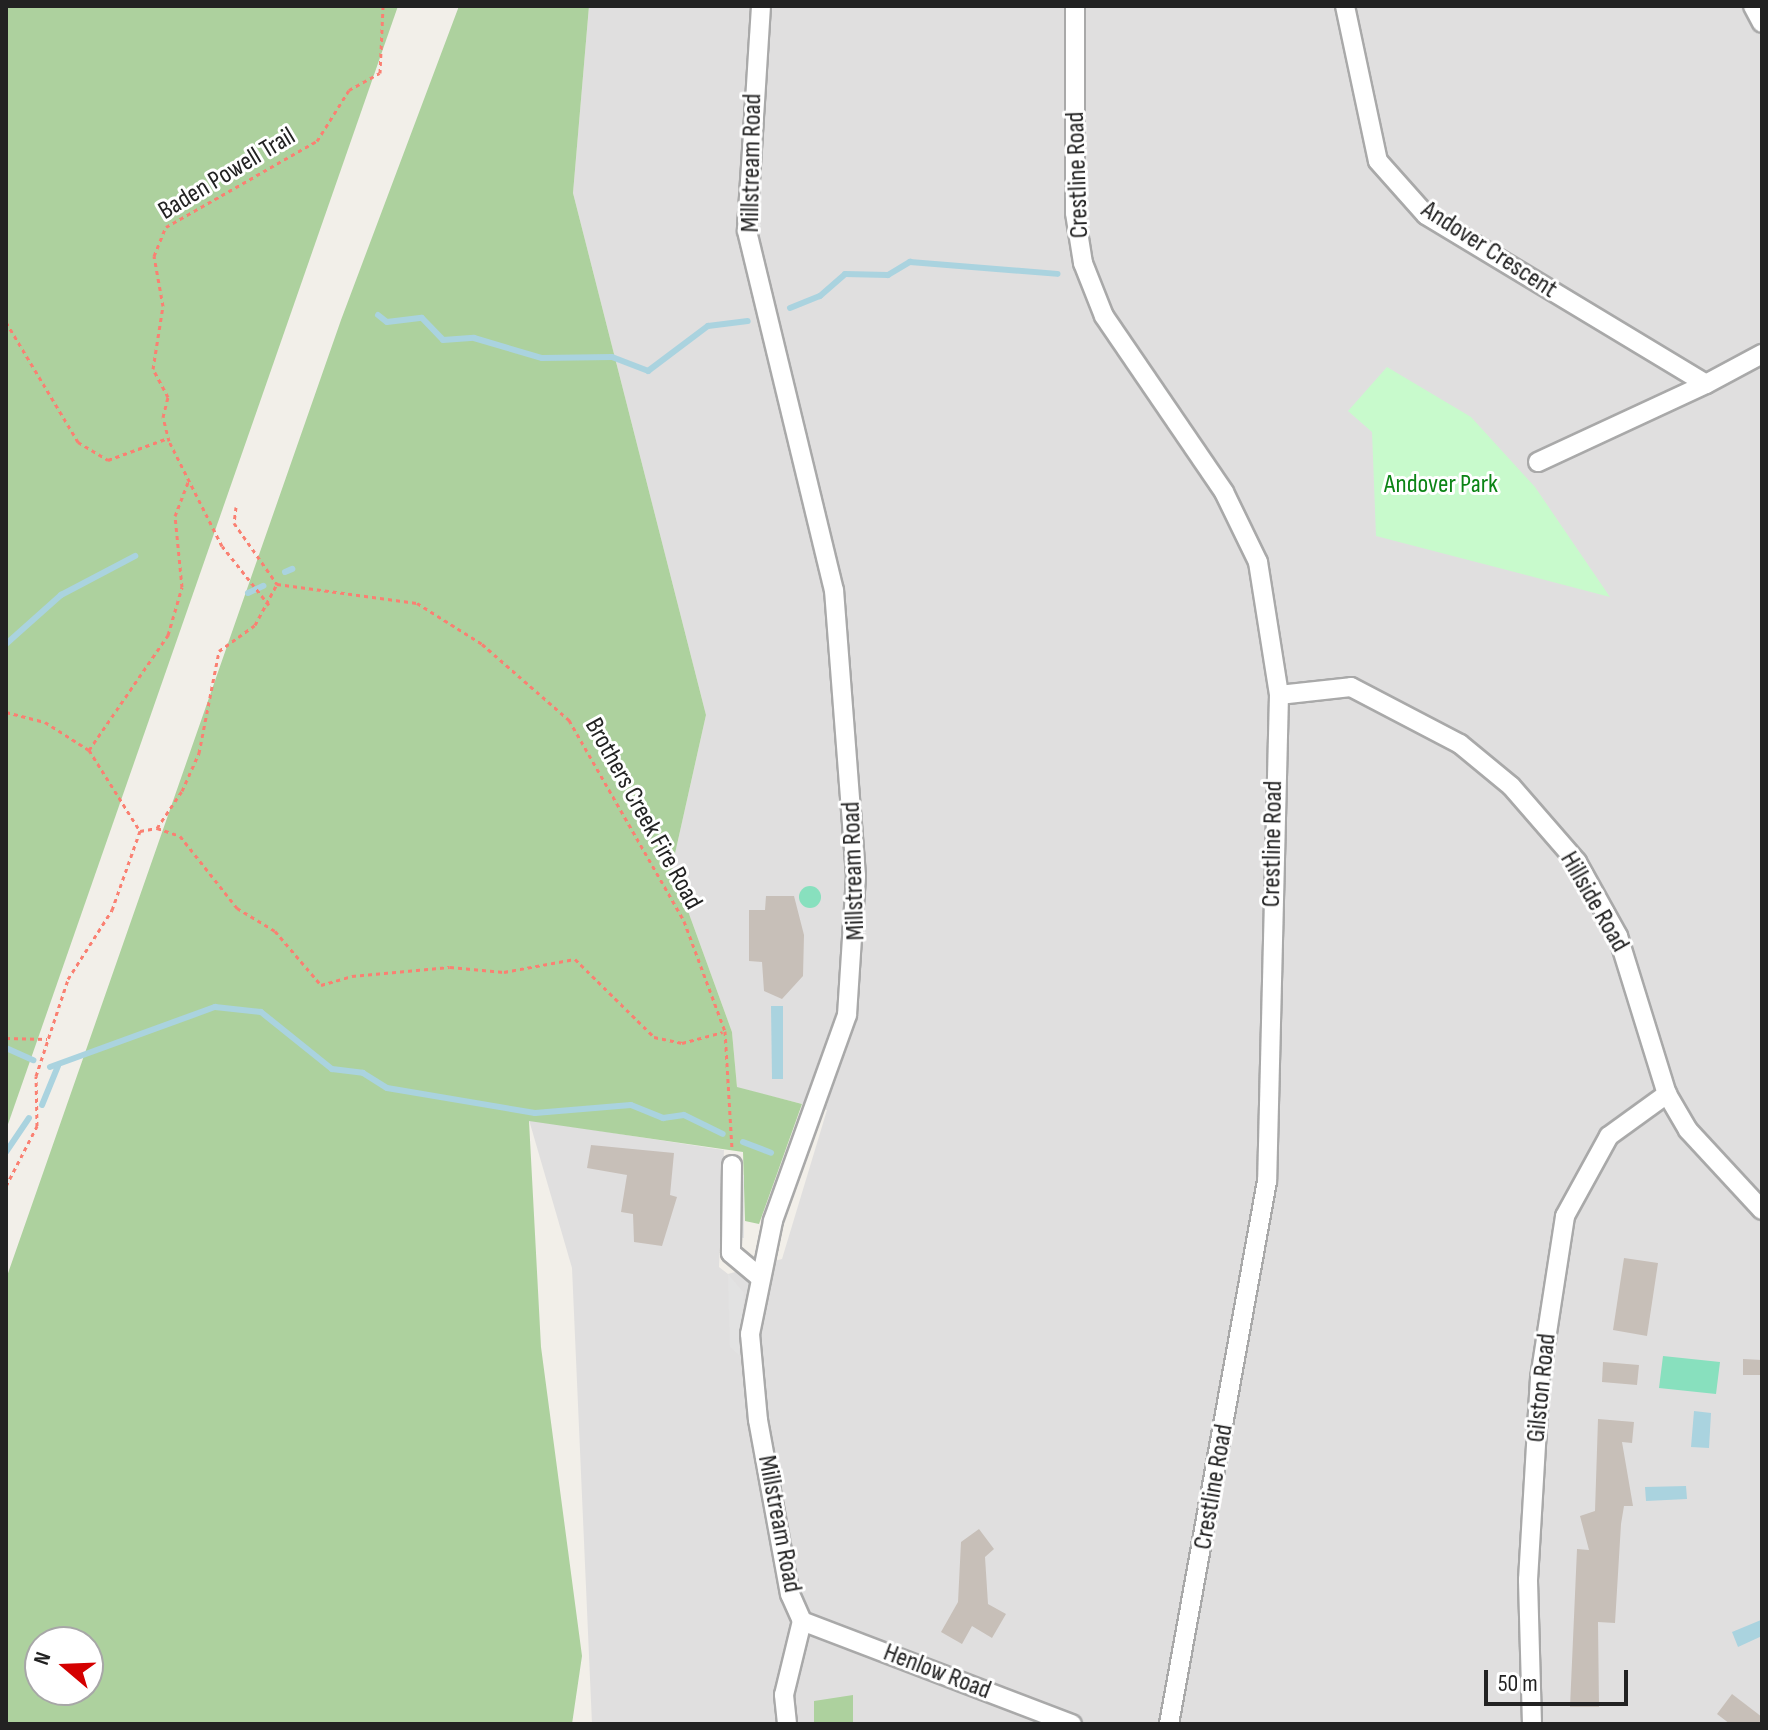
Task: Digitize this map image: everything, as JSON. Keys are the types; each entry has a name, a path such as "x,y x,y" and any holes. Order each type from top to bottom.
{"street":[{"name":"Millstream Road","path":"761,6 747,231 834,590 857,950 839,1042 758,1276 750,1334 758,1420 790,1594 802,1621 784,1695 787,1724"},
{"name":"Crestline Road","path":"1075,6 1075,213 1083,263 1104,316 1224,492 1258,562 1279,695 1267,1181 1169,1724"},
{"name":"Andover Crescent","path":"1345,6 1378,161 1426,215 1706,384"},
{"path":"1753,6 1762,23"},
{"path":"1538,462 1706,384 1762,354"},
{"name":"Hillside Road","path":"1279,695 1351,687 1460,744 1511,786 1577,862 1618,936 1667,1094 1731,1183 1762,1210"},
{"name":"Gilston Road","path":"1532,1724 1528,1580 1540,1378 1565,1216 1609,1136 1667,1094"},
{"path":"732,1165 731,1253 758,1276"},
{"name":"Henlow Road","path":"802,1621 1072,1724"}],"path":[{"name":"Baden Powell Trail","path":"269,605 222,546 168,438 168,397 153,369 162,284 154,256 166,227 317,141 349,90 380,73 383,6"},
{"path":"6,322 78,442 108,460 168,438"},
{"path":"89,750 168,635 182,587 175,516 189,480"},
{"path":"157,828 199,753 219,651 246,635 269,605 277,584 234,523 236,507"},
{"name":"Brothers Creek Fire Road","path":"277,584 417,603 482,644 569,720 684,921 725,1031 732,1165"},
{"path":"6,712 45,722 89,750 140,831"},
{"path":"140,831 157,828 180,836 237,908 275,931 321,985 352,976 450,967 504,972 575,959 654,1037 682,1043 725,1031"},
{"path":"6,1186 37,1126 34,1088 68,979 112,910 140,831"},
{"path":"6,1038 47,1039"}],"shaded area":[{"path":"589,6 1762,6 1762,1724 592,1724 572,1268 529,1120 724,1150 719,1267 728,1274 782,1259 827,1110 737,1088 732,1032 672,867 706,715 573,193"},
{"path":"735,1174 744,1175 744,1238 738,1238"},
{"path":"728,1274 744,1293 739,1355 730,1347"}],"green space":[{"path":"6,6 398,6 6,1130"},
{"path":"459,6 589,6 573,193 706,715 672,867 732,1032 737,1087 802,1104 759,1224 745,1221 743,1152 529,1121 541,1347 582,1656 572,1724 6,1724 6,1279 341,320"},
{"name":"Andover Park","path":"1387,367 1471,417 1535,487 1610,597 1376,536 1372,432 1348,411"},
{"path":"810,886 821,897 810,908 799,897"},
{"path":"1663,1356 1720,1362 1716,1394 1659,1388"},
{"path":"853,1695 853,1724 814,1724 814,1701"}],"water":[{"path":"771,1006 783,1006 783,1079 772,1079"},
{"path":"1694,1411 1711,1413 1709,1448 1691,1447"},
{"path":"1686,1486 1687,1499 1646,1501 1645,1487"},
{"path":"1761,1620 1762,1636 1738,1647 1732,1632"}],"building":[{"path":"766,896 794,896 804,935 803,976 782,999 764,991 762,962 749,961 749,910 765,910"},
{"path":"591,1145 674,1153 670,1195 677,1197 662,1246 634,1242 633,1214 621,1212 627,1175 587,1168"},
{"path":"1624,1258 1658,1263 1647,1336 1613,1330"},
{"path":"1743,1359 1762,1360 1762,1375 1743,1375"},
{"path":"1603,1362 1639,1365 1637,1385 1602,1382"},
{"path":"1598,1419 1634,1422 1632,1443 1622,1442 1633,1506 1624,1506 1621,1524 1615,1623 1598,1622 1599,1707 1570,1707 1577,1549 1589,1550 1580,1516 1595,1511"},
{"path":"979,1529 994,1549 985,1557 988,1604 1006,1614 992,1638 972,1626 962,1644 941,1632 958,1602 961,1542"},
{"path":"1732,1694 1762,1717 1762,1724 1730,1724 1717,1714"}],"waterway":[{"path":"790,308 820,296 845,274 888,275 910,262 1058,274"},
{"path":"378,315 387,322 422,318 443,340 474,338 542,358 612,357 648,371 708,326 748,321"},
{"path":"6,644 61,595 135,556"},
{"path":"285,572 292,569"},
{"path":"248,593 263,586"},
{"path":"50,1067 215,1007 261,1012 332,1069 363,1073 387,1088 535,1113 631,1105 663,1118 684,1115 723,1134"},
{"path":"6,1048 33,1060"},
{"path":"42,1105 58,1066"},
{"path":"6,1152 29,1118"},
{"path":"743,1142 771,1153"}]}
